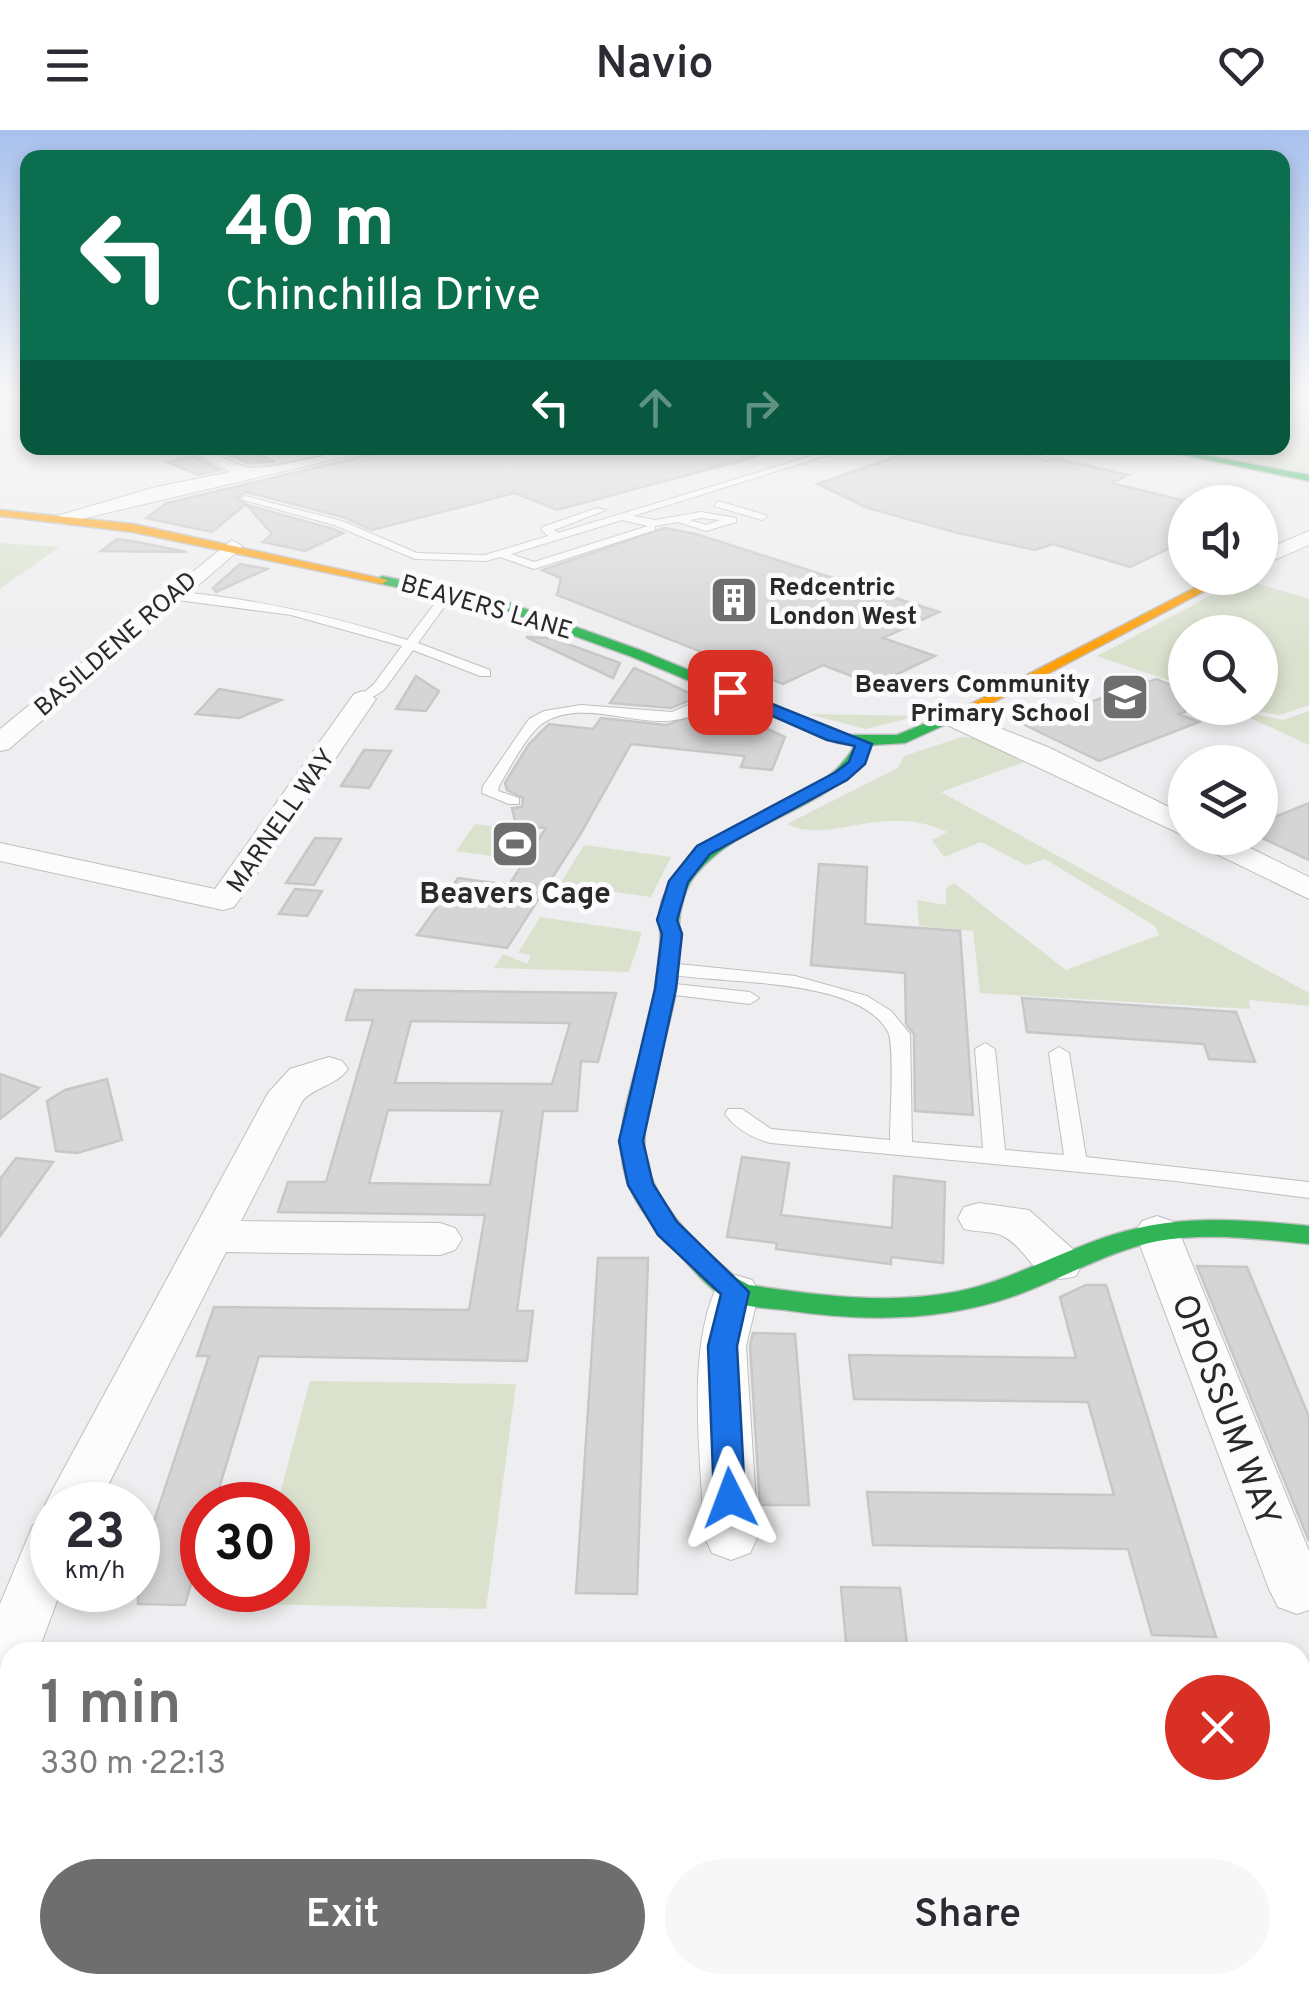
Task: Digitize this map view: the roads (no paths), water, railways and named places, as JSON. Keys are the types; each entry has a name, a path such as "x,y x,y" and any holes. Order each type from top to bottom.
{"street":[{"path":"60,518 208,482"},
{"name":"BEAVERS LANE","path":"0,512 232,546 449,592 573,629 833,737 864,744 906,740 1190,595"},
{"path":"1278,552 1309,538"},
{"name":"BASILDENE ROAD","path":"0,743 232,546"},
{"path":"1283,550 1309,557"},
{"name":"MARNELL WAY","path":"0,852 223,900 364,699"},
{"path":"954,718 1040,754 1168,818"},
{"path":"864,744 856,764 842,776 717,833 679,881 667,920 672,934 667,979 631,1141 640,1185 668,1228 736,1292 837,1308 894,1311 953,1304 1157,1232 1216,1226 1309,1235"},
{"path":"1240,855 1309,889"},
{"path":"83,1482 287,1093 303,1078 330,1069"},
{"path":"979,1218 1014,1222 1060,1264"},
{"name":"OPOSSUM WAY","path":"1157,1232 1297,1589"},
{"path":"212,1236 440,1239"},
{"path":"731,1536 722,1346 736,1292"},
{"path":"13,1642 30,1599"}],"lane":[{"path":"557,538 546,528 554,523 700,482"},
{"path":"245,499 338,523 415,556 486,558 736,482"},
{"path":"692,496 762,517"},
{"path":"624,518 651,528"},
{"path":"502,554 534,566 678,519"},
{"path":"364,699 378,687 449,592"},
{"path":"170,595 266,605 411,643 485,674"},
{"path":"514,801 490,794 491,786 534,722 544,716 578,709 671,717 730,692"},
{"path":"667,979 754,977 833,988 895,1023 900,1034 901,1147"},
{"path":"667,979 749,1002 754,977"},
{"path":"985,1050 995,1158"},
{"path":"1059,1053 1076,1166"},
{"path":"735,1114 757,1132 771,1136 1309,1190"}],"place":[{"name":"Redcentric London West","path":"734,600"},
{"name":"Beavers Community Primary School","path":"1125,697"},
{"name":"Beavers Cage","path":"515,844"}]}
